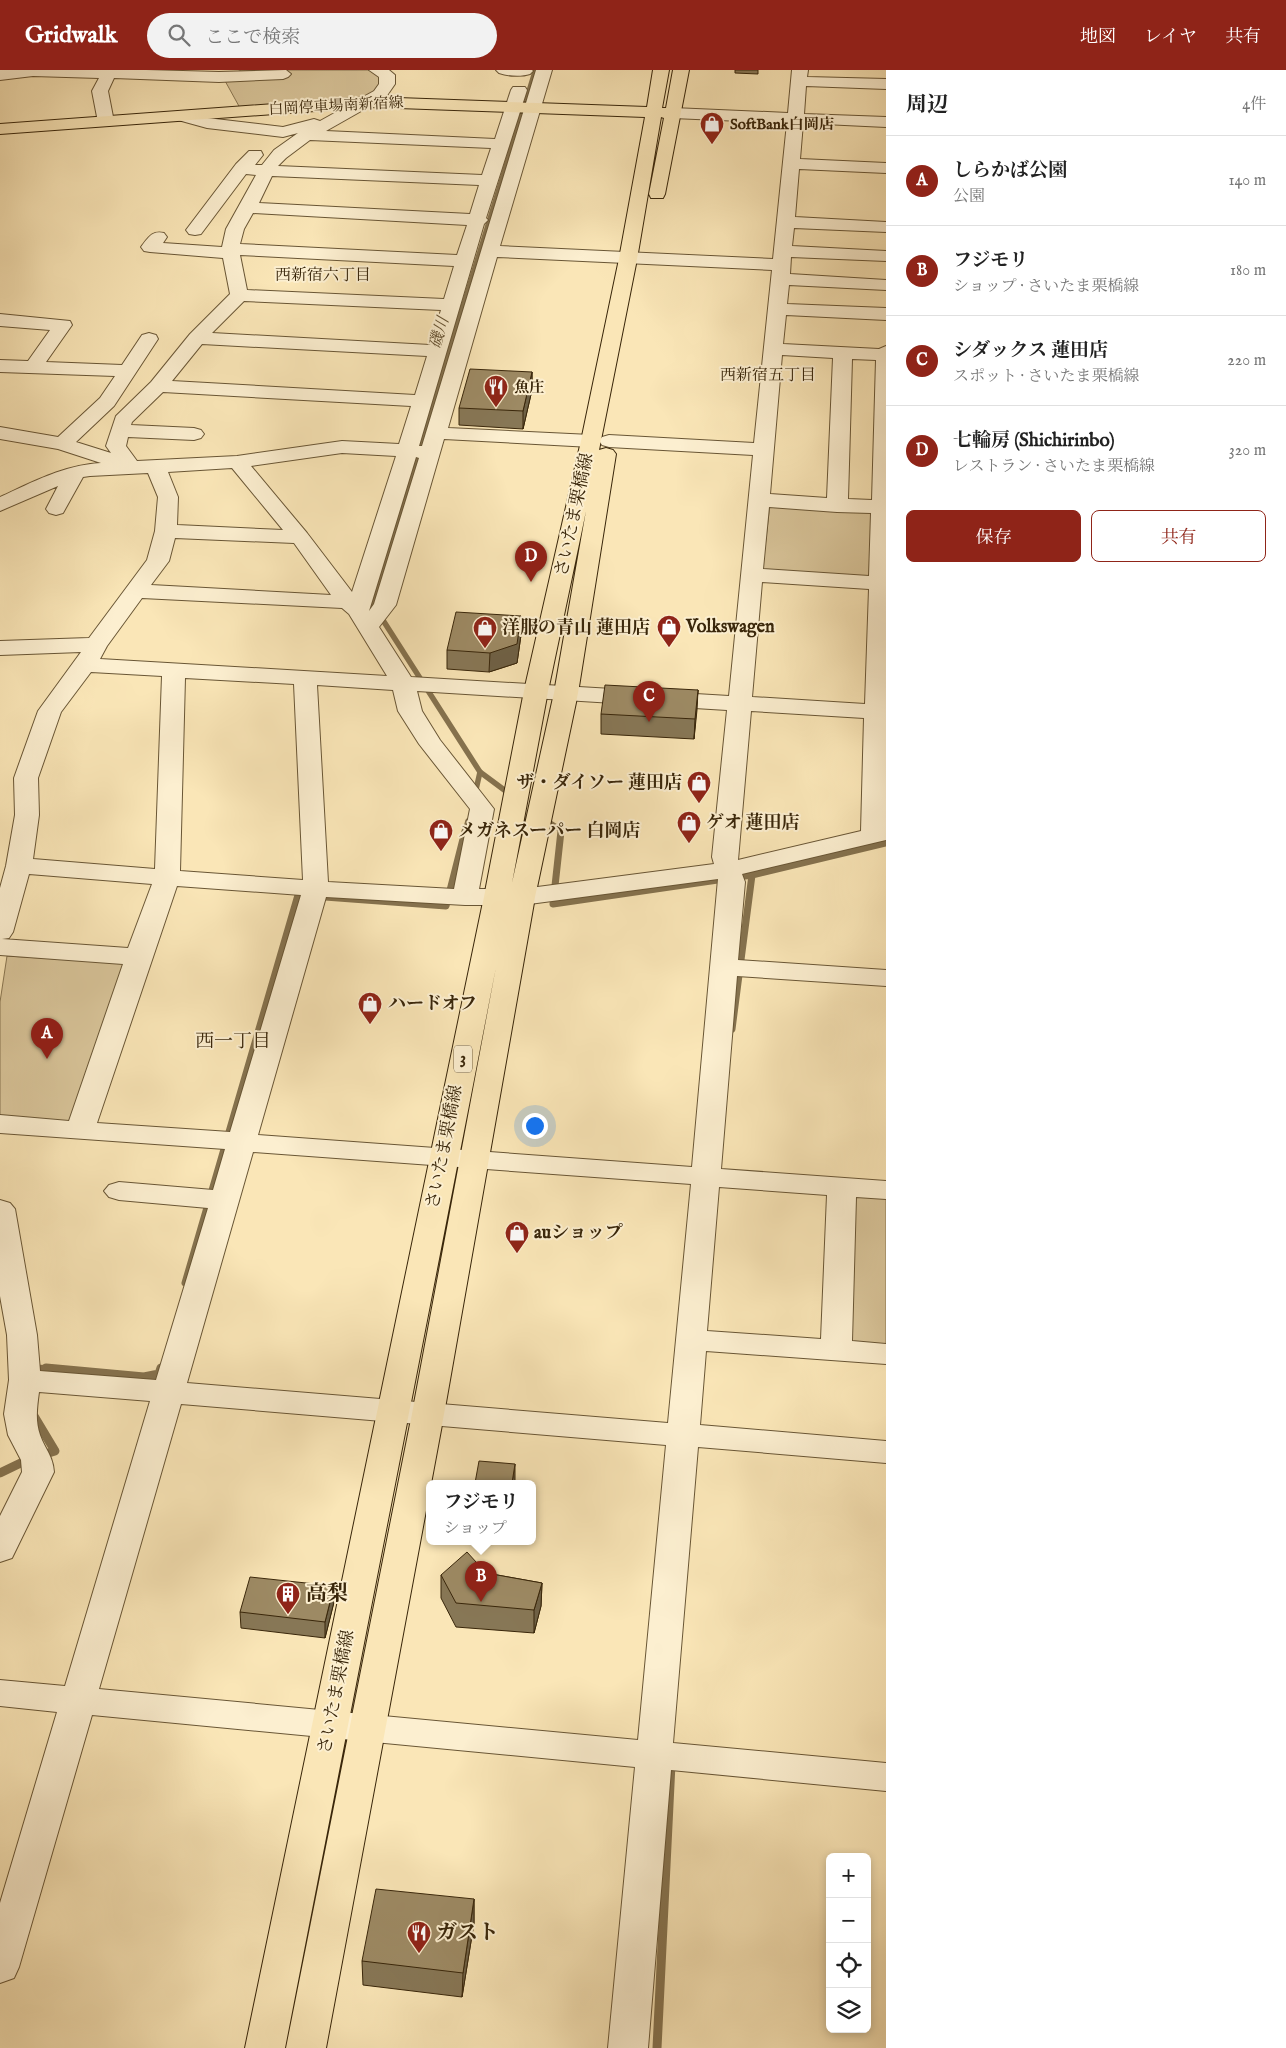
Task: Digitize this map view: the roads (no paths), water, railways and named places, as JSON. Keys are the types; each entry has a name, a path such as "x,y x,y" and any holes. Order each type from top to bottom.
{"main road":[{"name":"さいたま栗橋線","path":"661,70 663,112"},
{"name":"さいたま栗橋線","path":"306,2048 475,1160 536,691 600,441 663,112 681,70"},
{"name":"白岡停車場南新宿線","path":"0,129 370,102 663,112"},
{"name":"さいたま栗橋線","path":"265,2048 443,1158 509,897 566,693 600,441"}],"street":[{"path":"239,295 231,251 235,229 248,208 266,171 280,154 301,138 370,102 380,94 387,84 387,75 377,70"},
{"path":"358,613 525,70 504,70"},
{"path":"137,591 358,613 385,605 544,70"},
{"path":"0,75 33,72 110,72 219,77 283,74"},
{"path":"106,122 100,91 110,72"},
{"path":"628,2048 732,882 727,870 725,857 800,75 886,84"},
{"path":"663,112 796,118 842,128 886,122"},
{"path":"184,117 207,123 283,132 338,118"},
{"path":"195,230 242,168 283,132"},
{"path":"309,135 502,144"},
{"path":"792,164 886,168"},
{"path":"242,168 266,171 490,180"},
{"path":"248,208 479,220"},
{"path":"786,222 886,227"},
{"path":"158,236 150,247 466,261"},
{"path":"491,251 782,265 886,256"},
{"path":"782,265 886,285"},
{"path":"131,467 116,446 123,420 158,386 197,338 239,295 452,305"},
{"path":"778,308 886,314"},
{"path":"0,320 64,324 34,366"},
{"path":"197,338 439,351"},
{"path":"62,444 107,402 149,339"},
{"path":"774,349 886,354 879,582 881,712 873,828 881,834"},
{"path":"837,506 843,352"},
{"path":"0,366 128,371"},
{"path":"158,386 423,401"},
{"path":"121,431 194,434"},
{"path":"436,432 764,450"},
{"path":"0,433 62,444 131,467"},
{"path":"1,506 65,475 90,470 237,462 342,447 430,453"},
{"path":"237,462 300,537 358,613 403,683 410,711 431,744 455,772 482,810 465,897"},
{"path":"0,932 19,866 27,815 26,778 50,711 158,561 166,531 168,497 156,467"},
{"path":"56,509 76,472"},
{"path":"759,500 837,506 881,507"},
{"path":"166,531 300,537"},
{"path":"752,576 879,582"},
{"path":"0,648 90,655 174,669 881,712"},
{"path":"80,1130 167,877 174,669"},
{"path":"0,1967 316,889 305,677"},
{"path":"19,866 316,889 465,897 509,897 727,870 881,834"},
{"path":"0,947 138,957"},
{"path":"725,967 886,978"},
{"path":"0,1124 886,1190"},
{"path":"836,1350 842,1188"},
{"path":"119,1191 224,1200"},
{"path":"0,1209 30,1381 20,1414 12,1431 37,1460 38,1472 0,1550"},
{"path":"690,1340 886,1354"},
{"path":"30,1381 886,1452"},
{"path":"0,1693 886,1777"}],"waterway":[{"name":"磯川","path":"432,407 535,70"},
{"name":"磯川","path":"432,406 372,603 480,772"},
{"path":"475,794 480,772"},
{"path":"480,772 511,795"},
{"path":"544,819 561,831"},
{"path":"465,832 468,821"},
{"path":"185,1283 298,895 446,906 465,831"},
{"path":"561,831 553,904 752,875"},
{"path":"752,875 886,843"},
{"path":"732,1029 752,875"},
{"path":"33,1368 55,1369"},
{"path":"46,1368 55,1369"},
{"path":"55,1369 144,1377 159,1374 161,1368"},
{"path":"55,1369 60,1369"},
{"path":"34,1416 55,1451 42,1455"},
{"path":"0,1473 29,1459"},
{"path":"657,2048 671,1764"}],"place":[{"name":"SoftBank白岡店","path":"712,145"},
{"name":"魚庄","path":"496,408"},
{"name":"七輪房 (Shichirinbo)","path":"531,582"},
{"name":"Volkswagen","path":"669,648"},
{"name":"洋服の青山 蓮田店","path":"485,649"},
{"name":"シダックス 蓮田店","path":"649,722"},
{"name":"ザ・ダイソー 蓮田店","path":"699,804"},
{"name":"ゲオ 蓮田店","path":"689,844"},
{"name":"メガネスーパー 白岡店","path":"441,852"},
{"name":"ハードオフ","path":"370,1025"},
{"name":"しらかば公園","path":"47,1059"},
{"name":"auショップ","path":"517,1254"},
{"name":"フジモリ","path":"481,1602"},
{"name":"高梨","path":"288,1615"},
{"name":"ガスト","path":"419,1954"}],"district":[{"name":"西新宿六丁目","path":"323,276"},
{"name":"西新宿五丁目","path":"768,376"},
{"name":"西一丁目","path":"233,1042"}]}
